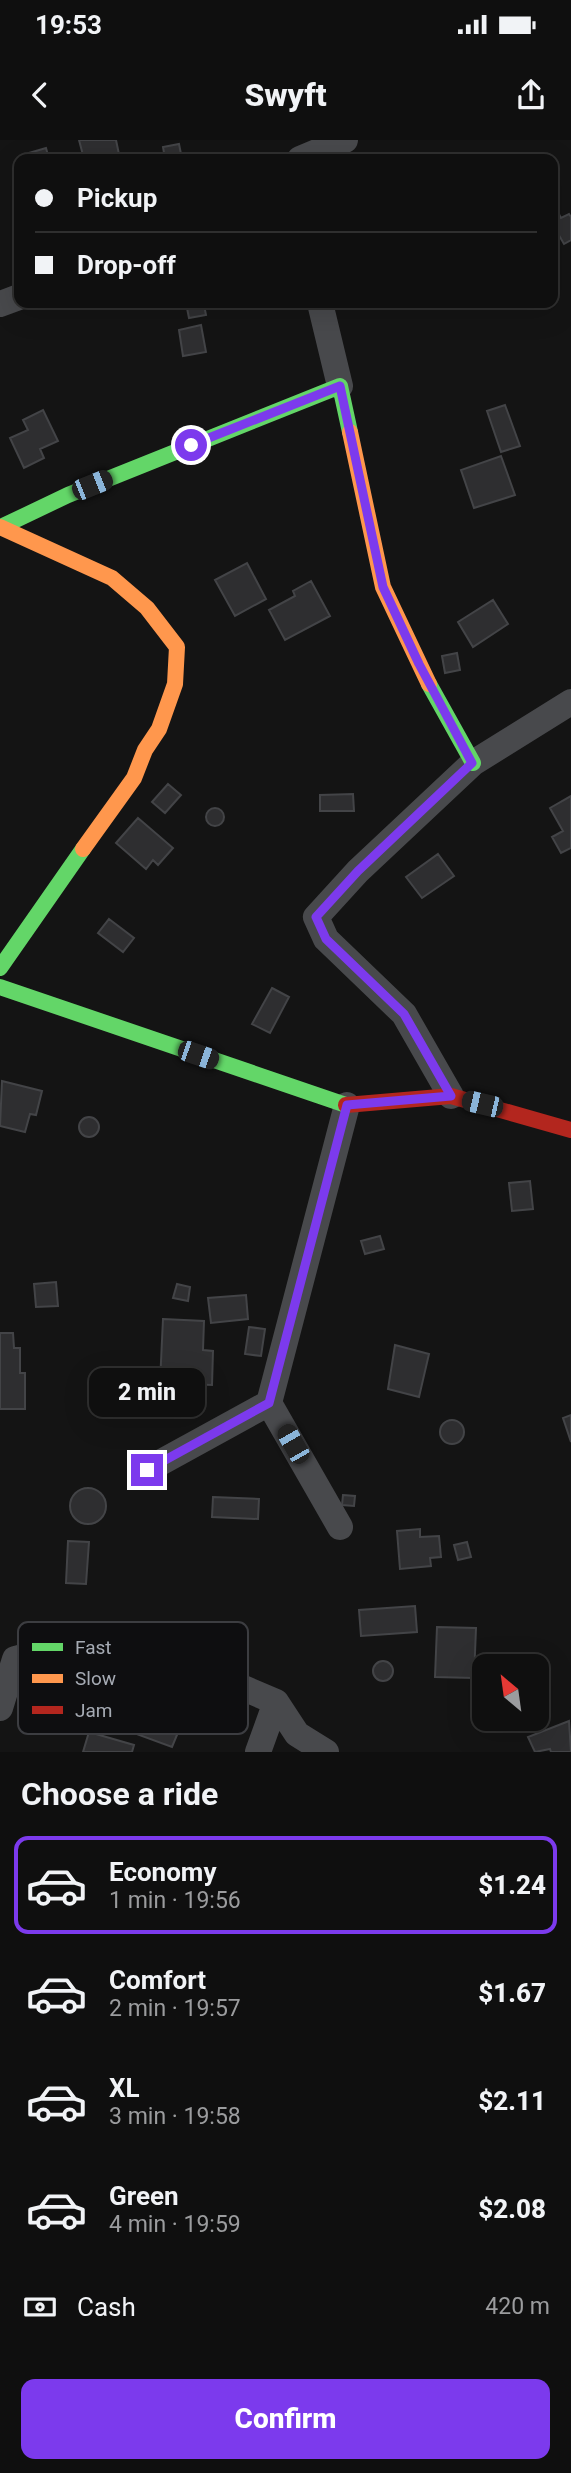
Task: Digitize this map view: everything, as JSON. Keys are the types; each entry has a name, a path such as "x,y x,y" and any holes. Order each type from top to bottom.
{"street":[{"path":"312,154 345,140"},
{"path":"321,308 383,587 419,664 472,763"},
{"path":"1,527 68,495 340,386"},
{"path":"0,968 33,917 134,778 145,750 159,729 176,684 177,647 148,608 112,578 1,527"},
{"path":"451,1096 404,1014 326,939 316,917 358,871 472,763 571,702"},
{"path":"0,987 347,1105 451,1096 571,1130"},
{"path":"340,1527 269,1403 347,1105"},
{"path":"147,1470 269,1403"},
{"path":"0,1708 7,1660"},
{"path":"248,1690 276,1702 297,1734 327,1752"},
{"path":"258,1752 276,1702"}],"building":[{"path":"79,140 116,140 119,154 83,154"},
{"path":"179,144 181,154 164,154 163,147"},
{"path":"46,148 48,154 29,154"},
{"path":"558,212 561,218 569,214 571,217 571,240 564,244 558,234"},
{"path":"187,308 205,308 206,315 189,318"},
{"path":"201,325 206,352 183,356 179,330"},
{"path":"505,405 520,446 501,452 487,411"},
{"path":"43,410 58,441 40,449 44,458 24,468 10,438 28,430 23,420"},
{"path":"501,456 515,495 474,508 461,470"},
{"path":"247,563 266,599 235,616 215,580"},
{"path":"311,581 330,616 285,640 269,610 295,596 293,591"},
{"path":"493,600 508,624 473,647 458,622"},
{"path":"457,653 460,670 445,673 442,656"},
{"path":"168,784 181,795 165,813 152,802"},
{"path":"353,794 354,811 320,811 320,795"},
{"path":"571,796 571,848 561,853 552,837 563,831 550,808"},
{"path":"215,808 221,811 224,817 221,823 215,826 209,823 206,817 209,811"},
{"path":"138,818 173,848 158,865 153,860 146,869 116,843"},
{"path":"438,854 454,876 422,898 406,877"},
{"path":"109,919 134,938 123,952 98,933"},
{"path":"272,988 289,997 270,1033 252,1024"},
{"path":"2,1081 42,1091 36,1115 30,1114 25,1132 0,1126"},
{"path":"89,1117 96,1120 99,1127 96,1134 89,1137 82,1134 79,1127 82,1120"},
{"path":"530,1181 533,1209 512,1211 509,1183"},
{"path":"380,1236 384,1249 365,1254 361,1241"},
{"path":"56,1282 58,1306 36,1307 34,1284"},
{"path":"177,1284 190,1287 188,1301 173,1298"},
{"path":"246,1295 248,1319 211,1323 208,1298"},
{"path":"163,1319 204,1321 203,1350 213,1351 212,1385 160,1383"},
{"path":"249,1327 265,1329 261,1356 245,1354"},
{"path":"0,1333 13,1333 14,1348 20,1348 20,1373 25,1373 25,1409 0,1409"},
{"path":"395,1345 429,1354 419,1397 388,1389"},
{"path":"571,1415 571,1442 563,1418"},
{"path":"452,1420 461,1423 464,1432 461,1441 452,1444 443,1441 440,1432 443,1423"},
{"path":"88,1488 101,1493 106,1506 101,1519 88,1524 75,1519 70,1506 75,1493"},
{"path":"343,1495 355,1496 354,1506 342,1505"},
{"path":"213,1497 259,1499 258,1519 212,1517"},
{"path":"420,1529 420,1537 439,1536 441,1557 430,1558 431,1566 400,1569 397,1531"},
{"path":"68,1541 89,1542 86,1584 66,1583"},
{"path":"467,1542 471,1557 458,1560 454,1545"},
{"path":"415,1606 417,1632 361,1636 359,1610"},
{"path":"437,1627 476,1628 472,1678 435,1677"},
{"path":"383,1661 390,1664 393,1671 390,1678 383,1681 376,1678 373,1671 376,1664"},
{"path":"569,1721 571,1752 551,1752 550,1749 535,1752 528,1737 550,1731 550,1728"},
{"path":"88,1734 134,1745 132,1752 83,1752"},
{"path":"136,1734 177,1734 172,1747"}],"traffic: fast":[{"path":"1,527 68,495 340,386 350,432"},
{"path":"429,684 473,763"},
{"path":"0,968 83,849"},
{"path":"0,987 346,1105"}],"traffic: slow":[{"path":"350,432 383,587 429,684"},
{"path":"0,527 112,578 147,608 177,647 175,684 159,729 145,750 134,778 83,849"}],"traffic: jam":[{"path":"346,1105 451,1096 571,1130"}],"route":[{"path":"147,1470 269,1403 347,1105 451,1096 416,1041 404,1014 326,939 316,917 358,871 472,763 419,664 383,587 340,386 191,445"}]}
